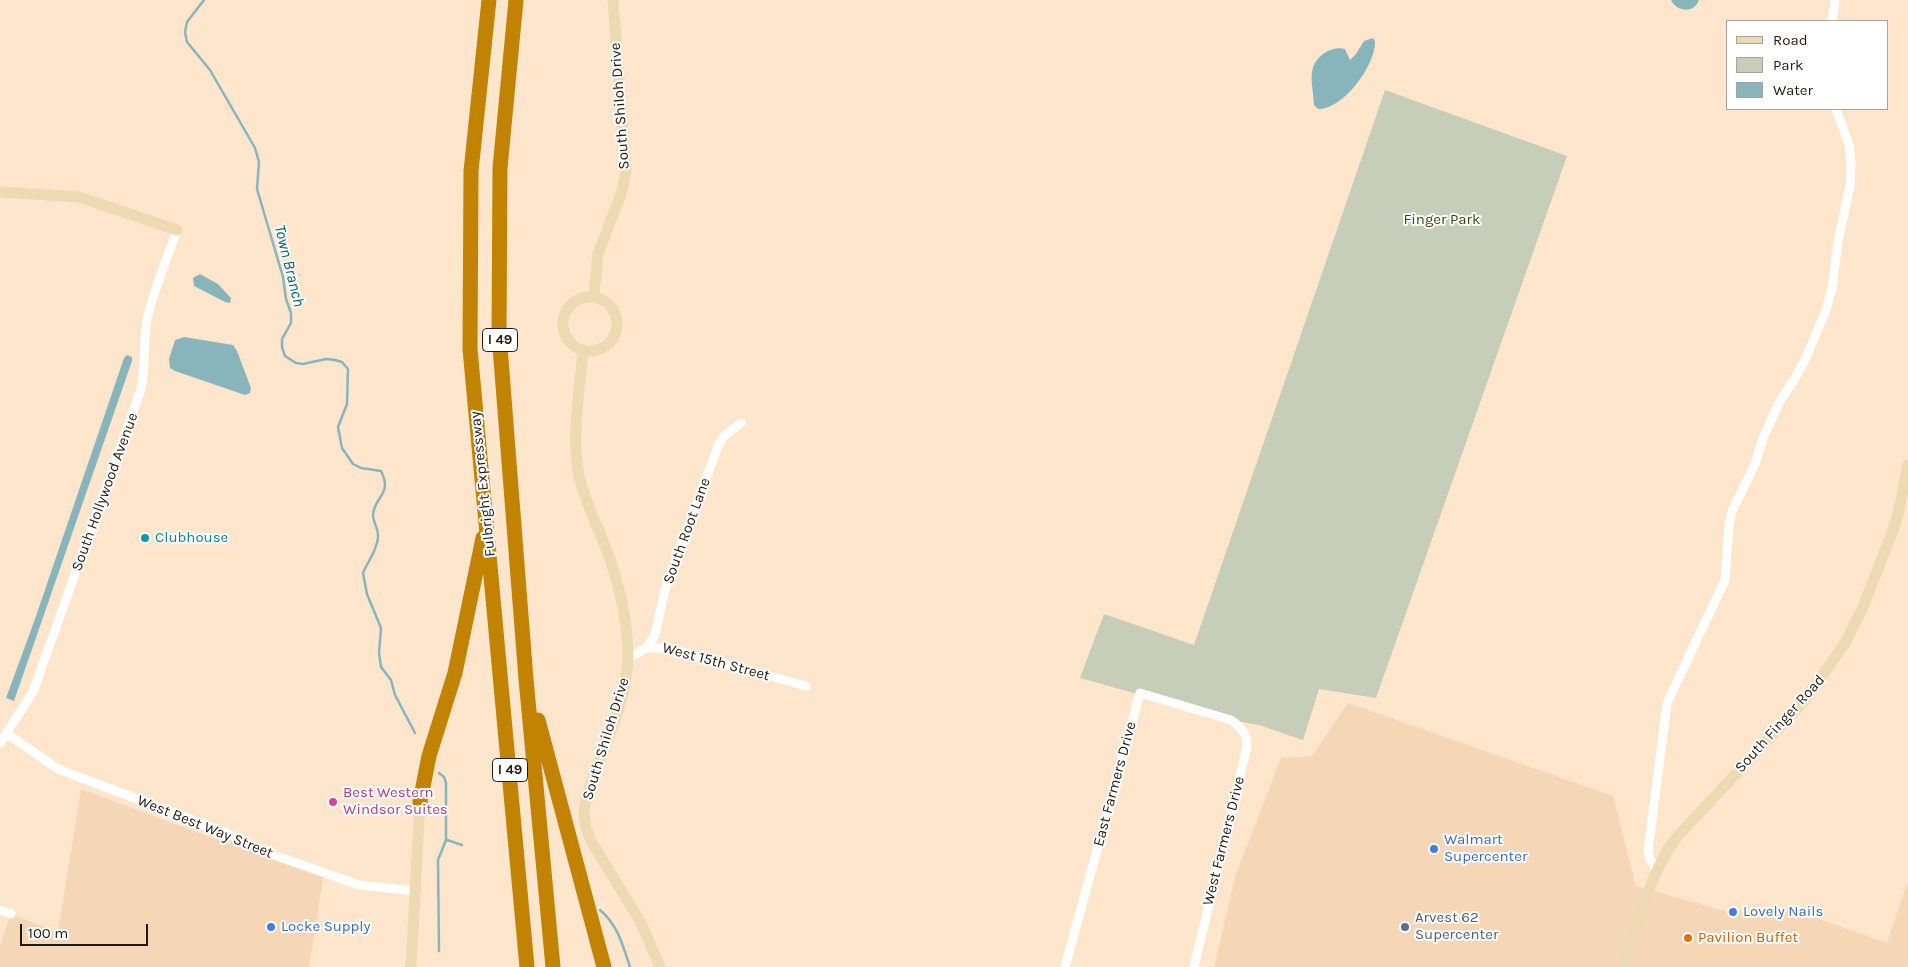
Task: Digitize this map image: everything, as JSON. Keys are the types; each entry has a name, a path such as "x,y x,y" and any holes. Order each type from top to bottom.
{"highway":[{"name":"Fulbright Expressway","path":"489,0 471,172 470,340 527,967"},
{"name":"Fulbright Expressway","path":"516,0 500,168 499,334 526,679 552,967"},
{"path":"420,802 429,756 455,673 487,522"},
{"path":"526,679 604,967"}],"street":[{"name":"South Shiloh Drive","path":"594,296 598,254 622,191 626,171 613,0"},
{"path":"1832,20 1835,0"},
{"path":"1656,870 1648,851 1667,703 1672,689 1726,580 1729,525 1732,511 1752,471 1763,438 1780,401 1805,360 1826,310 1832,288 1838,242 1850,186 1851,163 1849,145 1836,110"},
{"path":"0,192 79,197 177,230"},
{"name":"South Hollywood Avenue","path":"0,743 26,706 36,686 141,389 144,374 147,319 177,230"},
{"path":"594,296 603,299 610,305 618,322 617,331 613,339 606,346 598,350 583,350 572,345 566,338 563,330 563,321 565,312 570,305 585,297 594,296"},
{"name":"South Shiloh Drive","path":"583,350 576,440 579,474 613,569 624,619 628,658 624,690 586,798 585,821 592,843 640,921 660,967"},
{"name":"South Root Lane","path":"646,648 655,635 665,590 718,446 727,433 742,423"},
{"name":"South Finger Road","path":"1624,967 1656,870 1664,854 1676,838 1803,702 1844,645 1863,607 1892,532 1902,500 1908,465"},
{"name":"West 15th Street","path":"628,658 646,648 668,648 806,686"},
{"name":"East Farmers Drive","path":"1065,967 1140,693 1231,720"},
{"name":"West Farmers Drive","path":"1194,967 1247,747 1247,737 1241,727 1231,720"},
{"name":"West Best Way Street","path":"6,733 58,769 227,833 257,849 359,885 415,892"},
{"path":"411,967 420,802"},
{"path":"0,910 11,914"}],"shaded area":[{"path":"1348,703 1613,796 1636,886 1729,912 1788,908 1887,943 1908,881 1908,967 1214,967 1236,874 1281,758 1312,756"},
{"path":"81,789 229,844 234,836 324,873 309,967 0,967 0,945 11,914 58,932"}],"green space":[{"name":"Finger Park","path":"1385,90 1567,156 1376,698 1319,689 1303,740 1259,725 1231,720 1080,678 1104,614 1194,645"}],"water":[{"path":"1671,0 1699,0 1693,8 1685,10 1677,7"},
{"path":"1373,38 1375,41 1374,51 1370,62 1356,84 1338,102 1318,109 1314,105 1312,75 1315,63 1319,57 1331,50 1342,48 1345,49 1350,60 1364,41"},
{"path":"200,274 218,284 231,298 230,303 194,286 193,278"},
{"path":"184,337 233,345 251,388 250,393 245,395 170,368 169,359 175,340"},
{"path":"127,355 132,357 132,361 14,701 6,698 124,358"}],"waterway":[{"name":"Town Branch","path":"204,0 187,22 185,32 187,42 210,70 255,148 259,162 257,189 283,277 286,299 291,313 291,323 282,339 285,356 296,363 303,364 326,359 335,360 342,362 348,369 347,404 338,427 342,448 353,464 361,468 381,471 384,479 384,490 376,503 373,515 378,532 377,542 363,573 367,594 381,628 379,653 381,667 391,680 395,695 415,733"},
{"path":"439,773 444,777 446,783 446,840 438,860 439,951"},
{"path":"447,840 462,845"},
{"path":"600,910 616,929 630,967"}],"place":[{"name":"Clubhouse","path":"145,538"},
{"name":"Best Western Windsor Suites","path":"333,802"},
{"name":"Walmart Supercenter","path":"1434,849"},
{"name":"Lovely Nails","path":"1733,912"},
{"name":"Locke Supply","path":"271,927"},
{"name":"Arvest 62 Supercenter","path":"1405,927"},
{"name":"Pavilion Buffet","path":"1688,938"}]}
